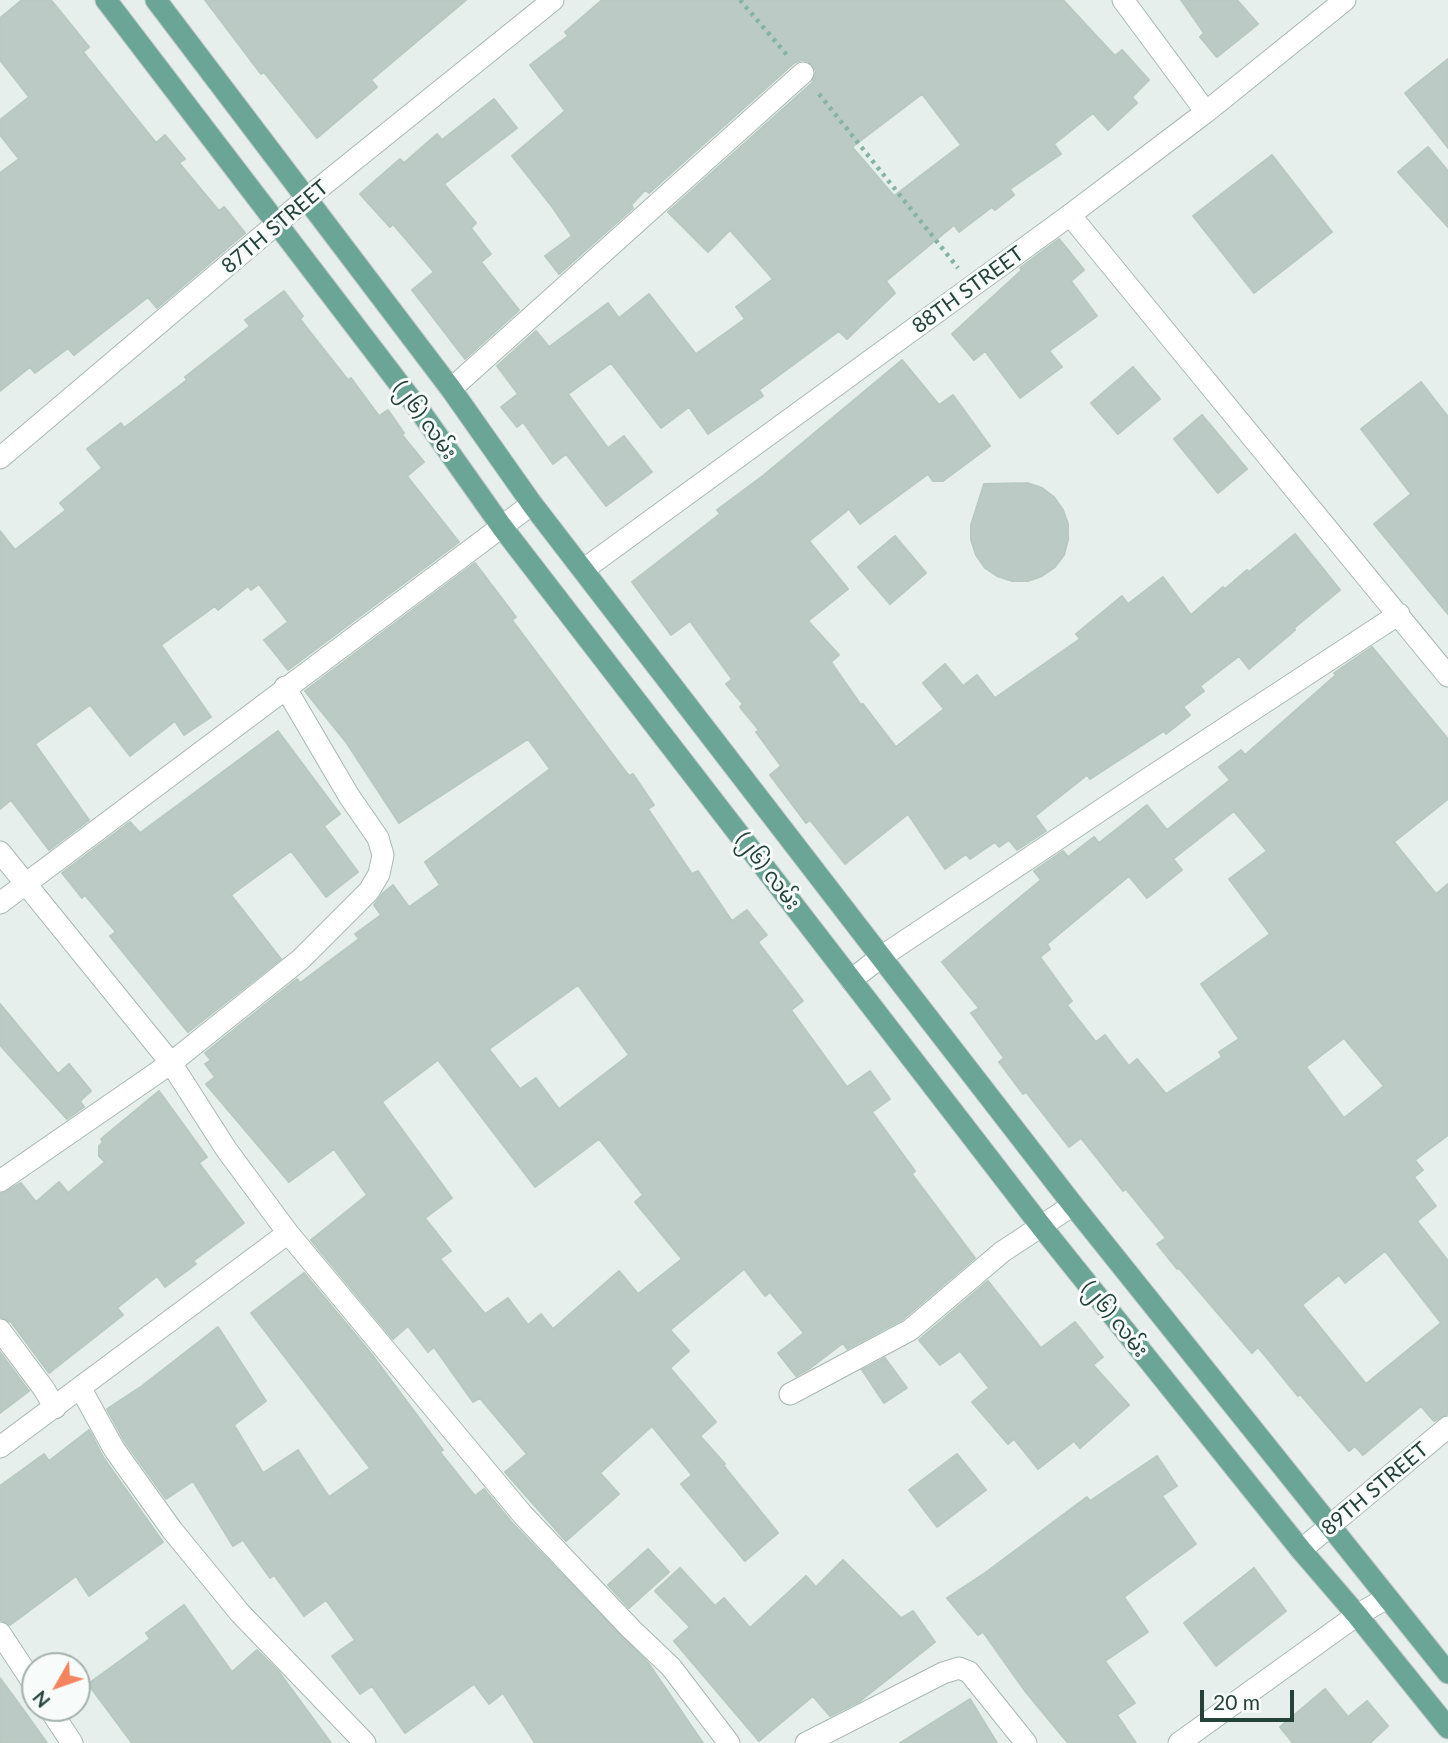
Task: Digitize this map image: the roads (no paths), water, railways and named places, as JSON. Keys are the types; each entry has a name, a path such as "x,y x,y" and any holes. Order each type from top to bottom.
{"main road":[{"name":"(၂၆) လမ်း","path":"106,0 420,411 502,527 1041,1226 1448,1728"},
{"name":"(၂၆) လမ်း","path":"156,0 451,389 532,504 881,957 1073,1205 1448,1672"}],"street":[{"name":"87TH STREET","path":"0,458 307,198 553,0"},
{"path":"1123,0 1206,112"},
{"name":"88TH STREET","path":"583,570 1070,215 1206,112 1345,0"},
{"path":"451,389 803,73"},
{"path":"1070,215 1448,676"},
{"path":"0,903 532,504"},
{"path":"850,980 1399,614"},
{"path":"0,1181 171,1063 301,959 369,891 382,865 383,855 378,838 349,796 285,687"},
{"path":"0,852 171,1063 226,1149 288,1233 523,1515 615,1614 671,1667 729,1743"},
{"path":"790,1394 910,1330 1002,1252 1073,1205"},
{"path":"0,1447 288,1233"},
{"path":"0,1330 55,1408"},
{"path":"81,1389 114,1449 172,1530 240,1613 365,1743"},
{"name":"89TH STREET","path":"1301,1550 1448,1427"},
{"path":"1179,1743 1357,1615 1387,1598"},
{"path":"0,1633 21,1665"},
{"path":"806,1743 943,1673 959,1668 969,1672 1026,1743"},
{"path":"58,1722 72,1743"}]}
